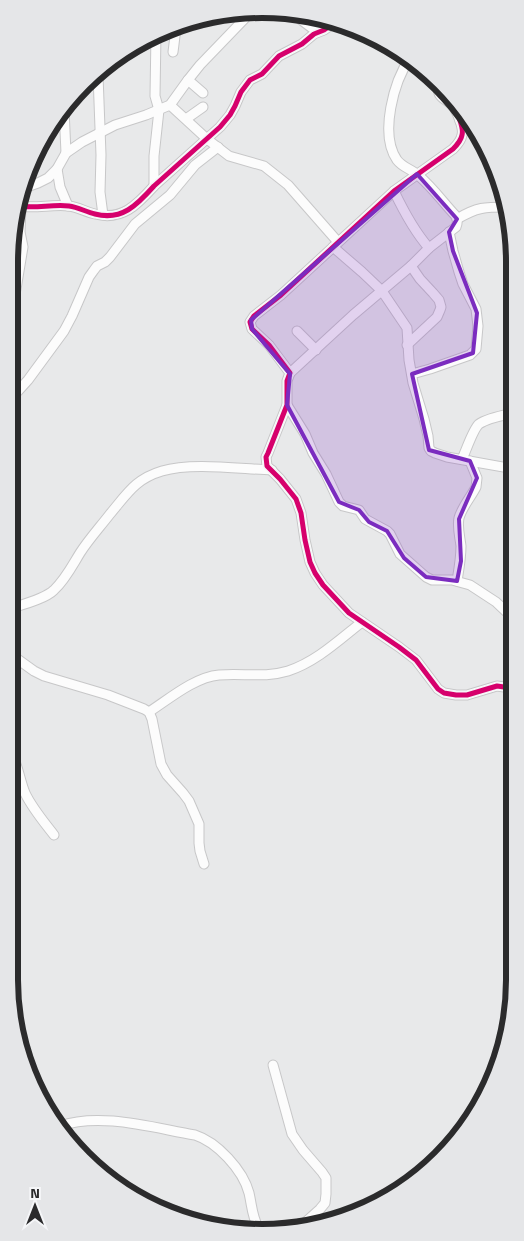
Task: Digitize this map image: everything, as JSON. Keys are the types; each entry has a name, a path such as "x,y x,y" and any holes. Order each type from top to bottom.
{"street":[{"path":"29,186 48,178 57,169 66,153 100,132 170,105 188,80 243,20 240,19"},
{"path":"303,21 312,28 324,30"},
{"path":"24,206 68,206 103,215 128,211 220,128 230,115 241,92 250,80 262,74 280,56 302,44 314,34 329,27"},
{"path":"173,52 175,33"},
{"path":"154,186 159,110 155,96 156,42"},
{"path":"406,64 393,96 389,121 394,153 402,166 417,174 455,215 457,219 456,227 429,248 290,373 287,382 287,405 266,457 267,466 296,499 301,513 308,555 315,573 323,586 349,613 416,660 438,689 444,693 467,695 497,686 506,688"},
{"path":"188,80 203,93"},
{"path":"98,81 102,161 100,192 103,215"},
{"path":"170,105 207,139 229,156 264,166 288,184 335,245 382,291 407,328 407,345 415,392 428,436 429,448 434,454 506,468"},
{"path":"186,119 203,107"},
{"path":"290,373 269,345 252,329 250,322 254,316 281,294 394,191 453,149 463,133 458,115"},
{"path":"64,118 66,153"},
{"path":"460,121 464,124"},
{"path":"18,391 64,331 97,266 107,261 135,224 170,195 195,165 218,147"},
{"path":"57,169 60,187 68,206"},
{"path":"394,191 410,222 429,248"},
{"path":"457,219 469,211 500,207"},
{"path":"18,277 23,247 20,230"},
{"path":"412,374 470,355 476,349 478,326 476,309 461,278 449,232"},
{"path":"407,345 437,317 441,307 433,293 411,266"},
{"path":"297,332 316,350"},
{"path":"287,405 305,434 313,453 343,506 359,510 365,519 387,531 404,558 426,577 432,580 457,581 470,585 496,602 506,611"},
{"path":"457,581 461,554 459,518 478,482 466,460 474,430 480,424 492,418 506,415"},
{"path":"18,606 45,597 54,591 70,571 80,552 98,528 129,491 140,481 169,470 195,467 272,470"},
{"path":"149,712 194,683 208,677 220,674 274,675 290,670 311,661 362,622"},
{"path":"18,659 44,676 108,695 149,712 161,764 167,775 189,801 199,824 199,843 204,864"},
{"path":"18,768 26,795 54,835"},
{"path":"273,1065 292,1134 326,1178 325,1203 309,1219"},
{"path":"65,1124 84,1121 110,1121 204,1138 234,1165 245,1181 253,1218 256,1224"}],"highlighted area":[{"path":"417,174 457,219 449,232 453,251 477,313 473,353 412,374 429,450 470,461 477,478 459,519 461,561 457,581 426,577 404,558 387,531 369,522 359,510 339,502 287,405 290,374 252,329 251,320"}],"cycle path":[{"path":"24,206 69,206 105,216 128,210 220,127 230,115 241,92 250,80 262,74 279,56 329,27"},
{"path":"459,117 462,135 453,149 394,191 281,295 254,316 250,322 252,329 269,345 290,373 287,381 287,405 266,457 267,466 296,499 301,513 310,562 323,585 349,613 416,660 438,689 444,693 467,695 497,686 506,688"}]}
